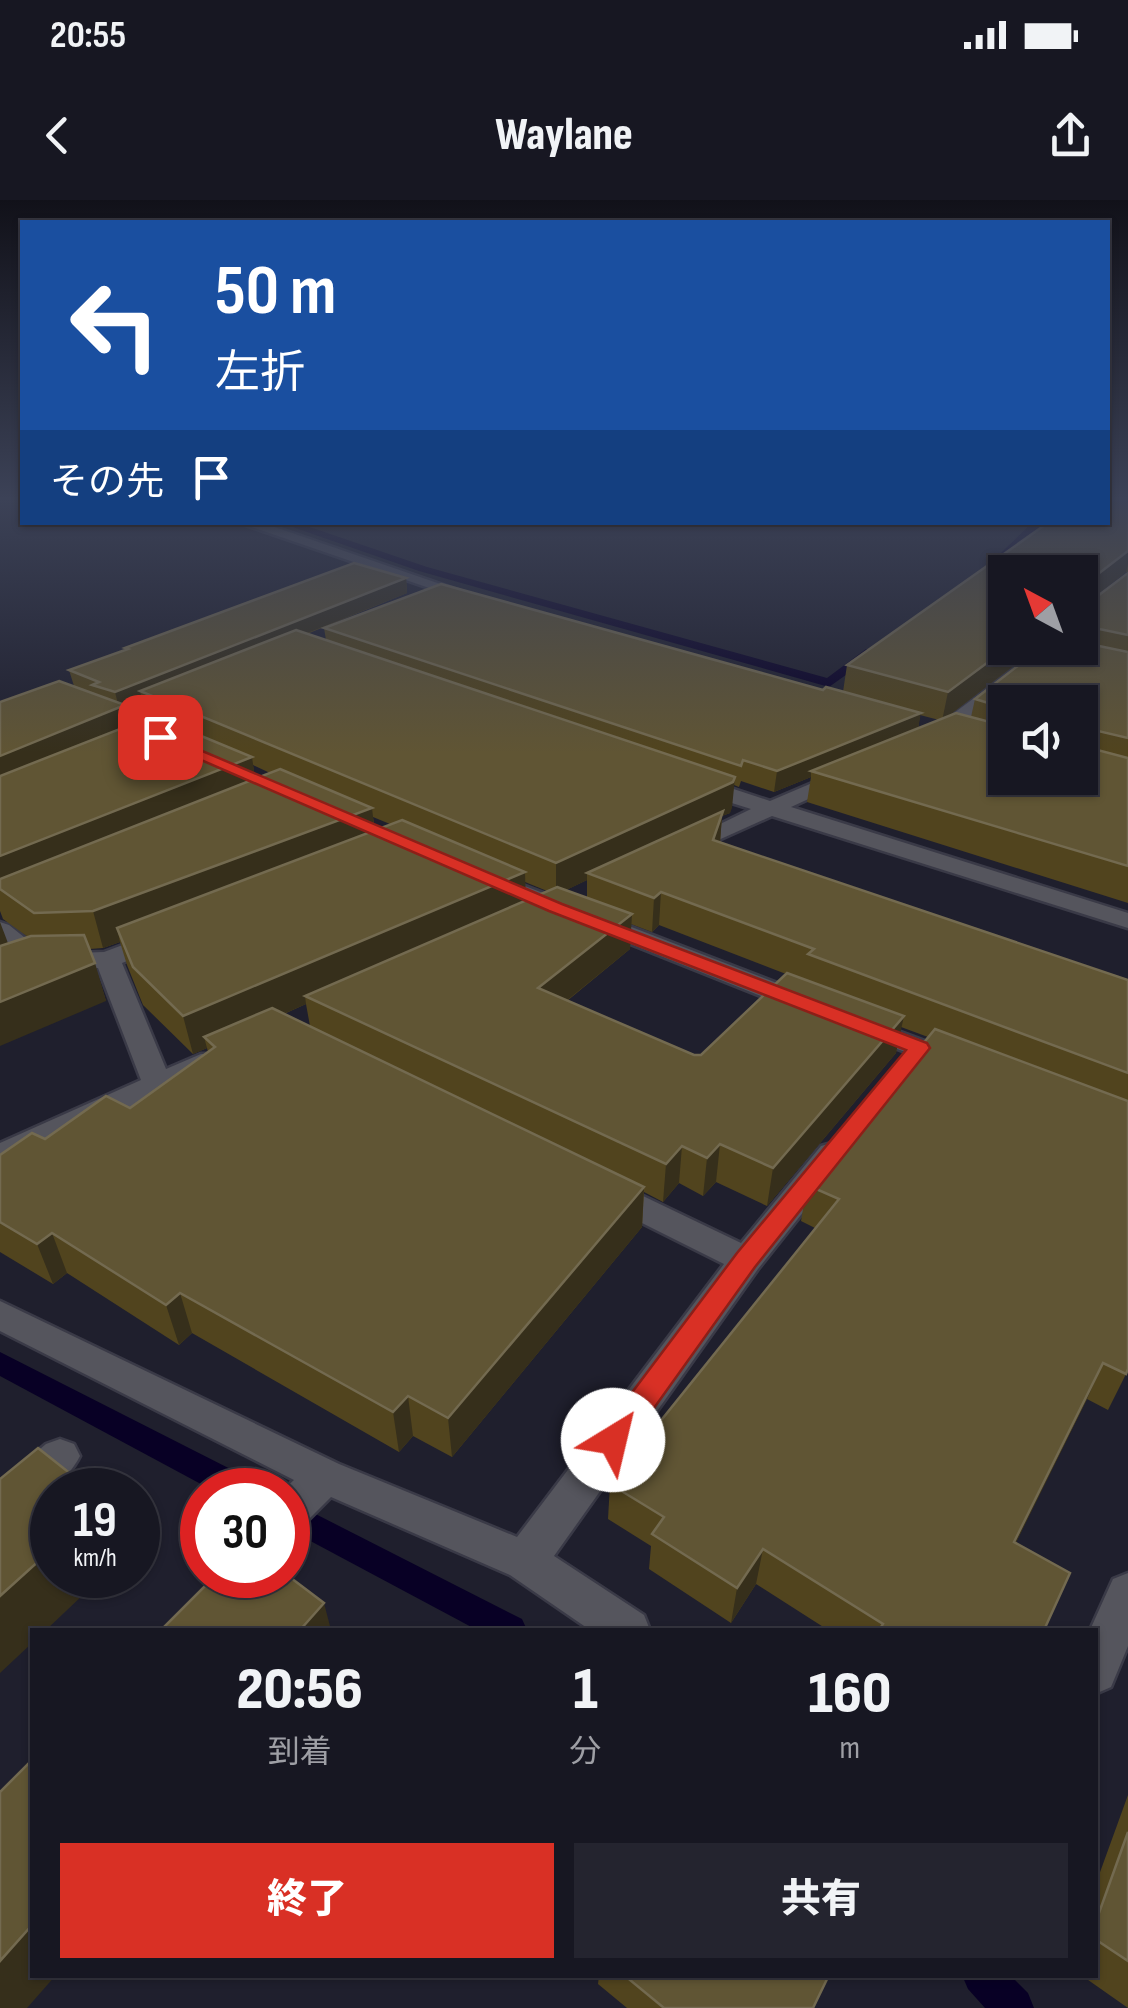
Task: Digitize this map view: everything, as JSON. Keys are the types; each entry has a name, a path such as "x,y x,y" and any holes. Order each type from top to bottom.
{"street":[{"path":"429,584 498,605"},
{"path":"407,604 443,589"},
{"path":"908,748 943,733 1035,665"},
{"path":"125,753 160,737 112,717 210,684"},
{"path":"661,858 766,808 873,764"},
{"path":"673,776 1128,921"},
{"path":"473,872 556,908 989,1074"},
{"path":"521,923 591,891"},
{"path":"0,930 39,962"},
{"path":"0,977 39,962 108,960 178,932"},
{"path":"108,960 157,1084"},
{"path":"0,1156 242,1046"},
{"path":"895,1078 920,1048"},
{"path":"525,1561 746,1260 858,1124"},
{"path":"572,1175 746,1260"},
{"path":"0,1315 325,1476 525,1561 625,1628"},
{"path":"0,1508 60,1456"},
{"path":"310,1491 325,1476"},
{"path":"1098,1664 1128,1594"}],"building":[{"path":"296,584 390,584 115,692 92,685 99,682 69,670 128,649 125,648"},
{"path":"442,584 823,690 826,687 921,713 777,771 743,760 741,766 324,628"},
{"path":"961,584 988,584 988,662 948,692 847,665"},
{"path":"1113,584 1128,584 1128,635 1098,629 1098,596"},
{"path":"296,630 735,777 733,782 556,863 140,691"},
{"path":"1098,646 1128,652 1128,738 1098,731 1098,685 993,685 1019,665 1098,665"},
{"path":"59,681 125,705 0,756 0,702"},
{"path":"988,689 988,703 975,699"},
{"path":"956,713 988,721 988,795 1098,795 1098,750 1128,758 1128,866 811,771"},
{"path":"153,716 252,757 0,856 0,776"},
{"path":"280,769 372,808 93,911 34,913 0,889 0,879"},
{"path":"723,811 713,840 1128,980 1128,1073 808,954 814,949 661,892 654,898 587,873"},
{"path":"402,820 525,872 183,1016 133,967 117,928"},
{"path":"557,887 632,914 538,988 694,1055 701,1055 787,973 904,1016 773,1168 720,1144 707,1158 682,1146 666,1164 305,996"},
{"path":"84,935 95,963 0,1002 0,946 31,936"},
{"path":"272,1008 644,1187 448,1418 408,1396 393,1412 180,1293 166,1305 52,1233 37,1244 0,1222 0,1155 32,1133 45,1139 106,1096 130,1108 215,1047 204,1037"},
{"path":"935,1029 1128,1101 1128,1369 1126,1374 1103,1363 1014,1542 1070,1573 1045,1628 880,1628 883,1624 763,1549 737,1588 652,1534 664,1517 610,1484 839,1199 807,1185"},
{"path":"38,1448 63,1468 30,1468 30,1569 0,1596 0,1479"},
{"path":"310,1592 324,1603 302,1628 163,1628 193,1598 310,1598"},
{"path":"30,1762 30,1927 0,1961 0,1792"},
{"path":"1128,1832 1128,1961 1098,1941 1098,1916"},
{"path":"628,1978 828,1978 813,2008 664,2008"}],"waterway":[{"path":"478,584 829,683 871,652"},
{"path":"0,1363 199,1468"},
{"path":"310,1525 506,1628"},
{"path":"985,1978 1013,2008"}],"route":[{"path":"160,737 556,908 920,1048 746,1260 613,1440"}]}
